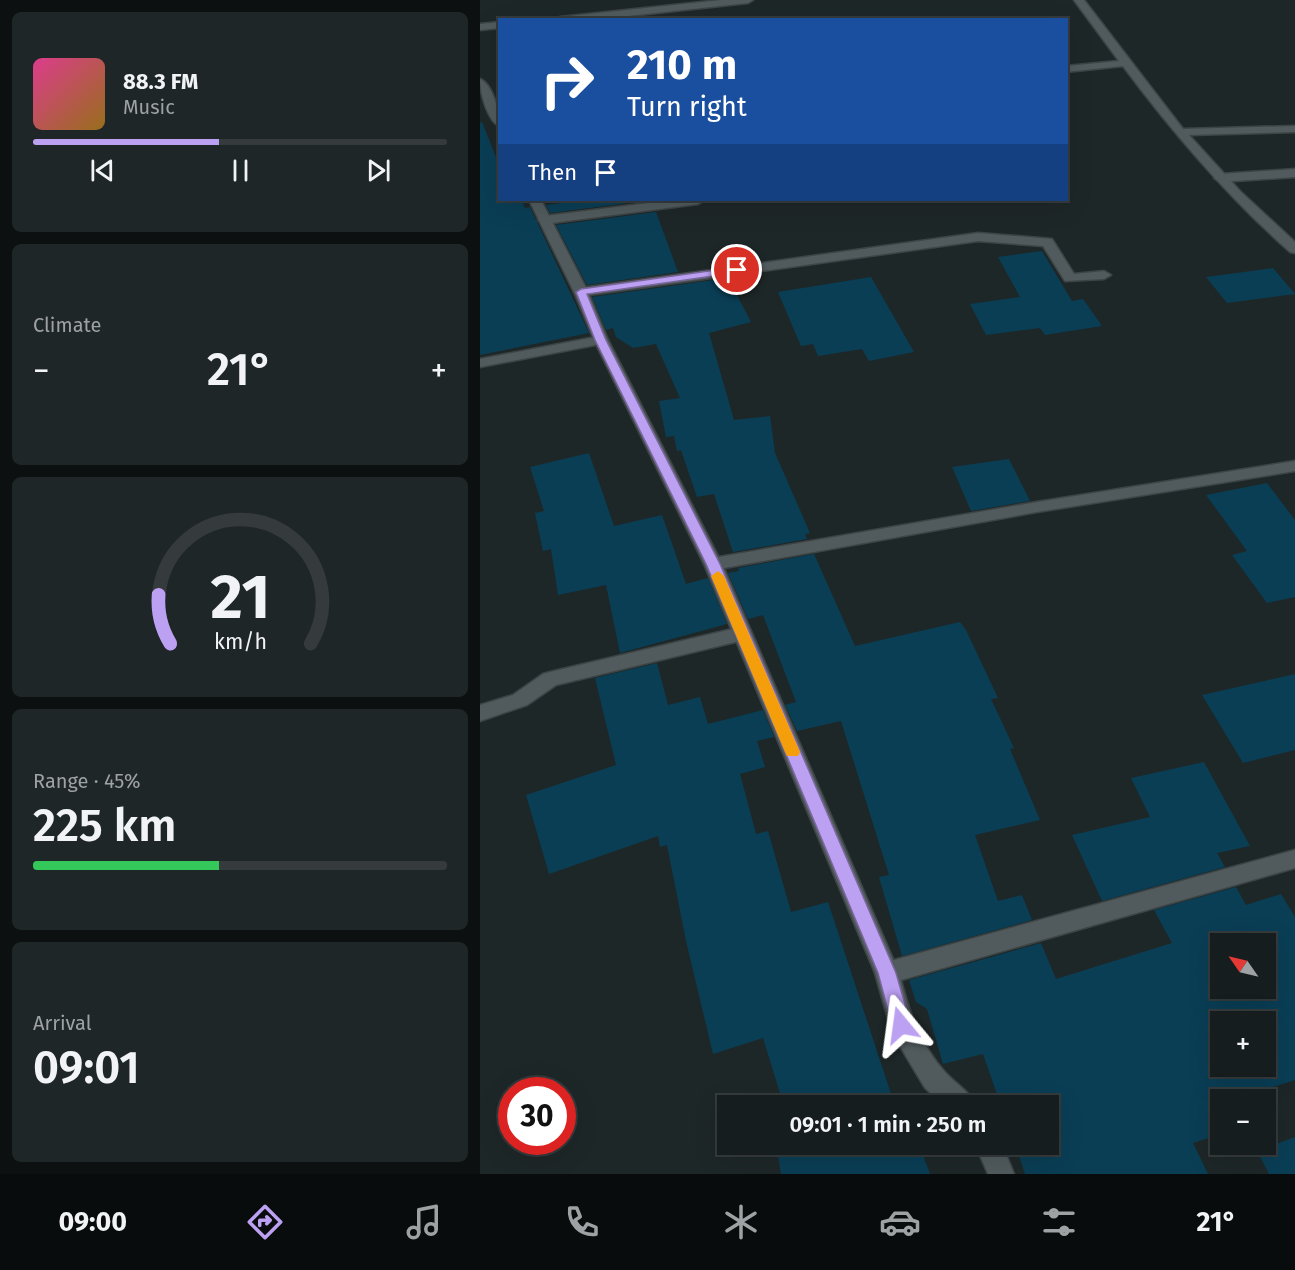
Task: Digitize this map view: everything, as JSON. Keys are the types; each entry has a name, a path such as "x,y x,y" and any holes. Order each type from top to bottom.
{"street":[{"path":"579,18 748,0"},
{"path":"1079,0 1125,63 1220,178 1261,221 1295,249"},
{"path":"480,27 498,25"},
{"path":"1068,69 1125,63"},
{"path":"480,82 496,113"},
{"path":"1183,132 1295,129"},
{"path":"1220,178 1295,173"},
{"path":"535,201 581,292 601,340 713,564 887,973 901,1025 934,1080 951,1095"},
{"path":"544,220 690,201"},
{"path":"581,292 978,237 1047,243 1070,278 1104,275"},
{"path":"480,363 601,340"},
{"path":"713,564 1037,507 1295,466"},
{"path":"480,713 520,700 550,679 741,634"},
{"path":"887,973 1295,859"},
{"path":"993,1155 1001,1174"}],"building":[{"path":"482,122 498,162 498,201 522,201 525,208 530,207 589,333 480,355 480,123"},
{"path":"578,201 644,201 550,213 546,205"},
{"path":"656,212 678,272 587,285 556,225"},
{"path":"1042,251 1072,301 1083,299 1102,326 1045,335 1040,328 986,335 970,304 1020,297 998,257"},
{"path":"1273,268 1295,294 1227,303 1206,277"},
{"path":"871,277 914,352 869,361 862,349 818,356 813,344 801,346 778,292"},
{"path":"728,278 751,322 709,333 734,420 770,416 775,453 810,533 805,534 807,539 733,552 714,494 697,497 681,450 677,451 674,436 666,437 659,401 680,398 656,344 633,348 616,337 613,328 606,330 592,297"},
{"path":"589,453 614,526 662,515 686,584 708,578 727,624 620,653 606,585 558,595 551,549 543,551 535,513 544,511 530,467"},
{"path":"1009,459 1030,501 971,511 952,467"},
{"path":"1267,483 1295,520 1295,597 1267,603 1232,555 1247,551 1206,495"},
{"path":"814,554 855,646 960,622 966,630 998,698 991,699 1014,748 1010,749 1040,820 975,835 998,901 1022,895 1032,920 902,956 879,877 889,875 841,721 797,731 785,705 796,702 763,615 748,619 728,573 739,571 738,568"},
{"path":"657,663 668,705 700,697 708,724 763,710 774,737 757,741 765,767 740,774 756,834 768,831 791,912 828,902 891,1095 781,1095 763,1038 713,1054 686,941 667,845 660,847 658,836 549,874 526,795 616,765 595,678"},
{"path":"1295,674 1295,750 1243,763 1202,695"},
{"path":"1204,762 1250,846 1217,853 1225,867 1102,901 1072,835 1150,817 1131,778"},
{"path":"1236,887 1246,905 1281,894 1295,917 1295,1080 1267,1089 1210,1089 1210,1138 1193,1143 1208,1174 1025,1174 1019,1155 1059,1155 1059,1095 997,1095 983,1054 943,1064 927,1009 916,1002 909,980 1041,943 1056,979 1172,943 1154,910"},
{"path":"1295,1137 1295,1174 1269,1174 1259,1155 1276,1155 1276,1144"},
{"path":"778,1155 923,1155 930,1174 781,1174"}],"slow traffic":[{"path":"718,576 792,752"}],"route":[{"path":"737,270 581,292 601,340 713,564 887,973 901,1025"}]}
